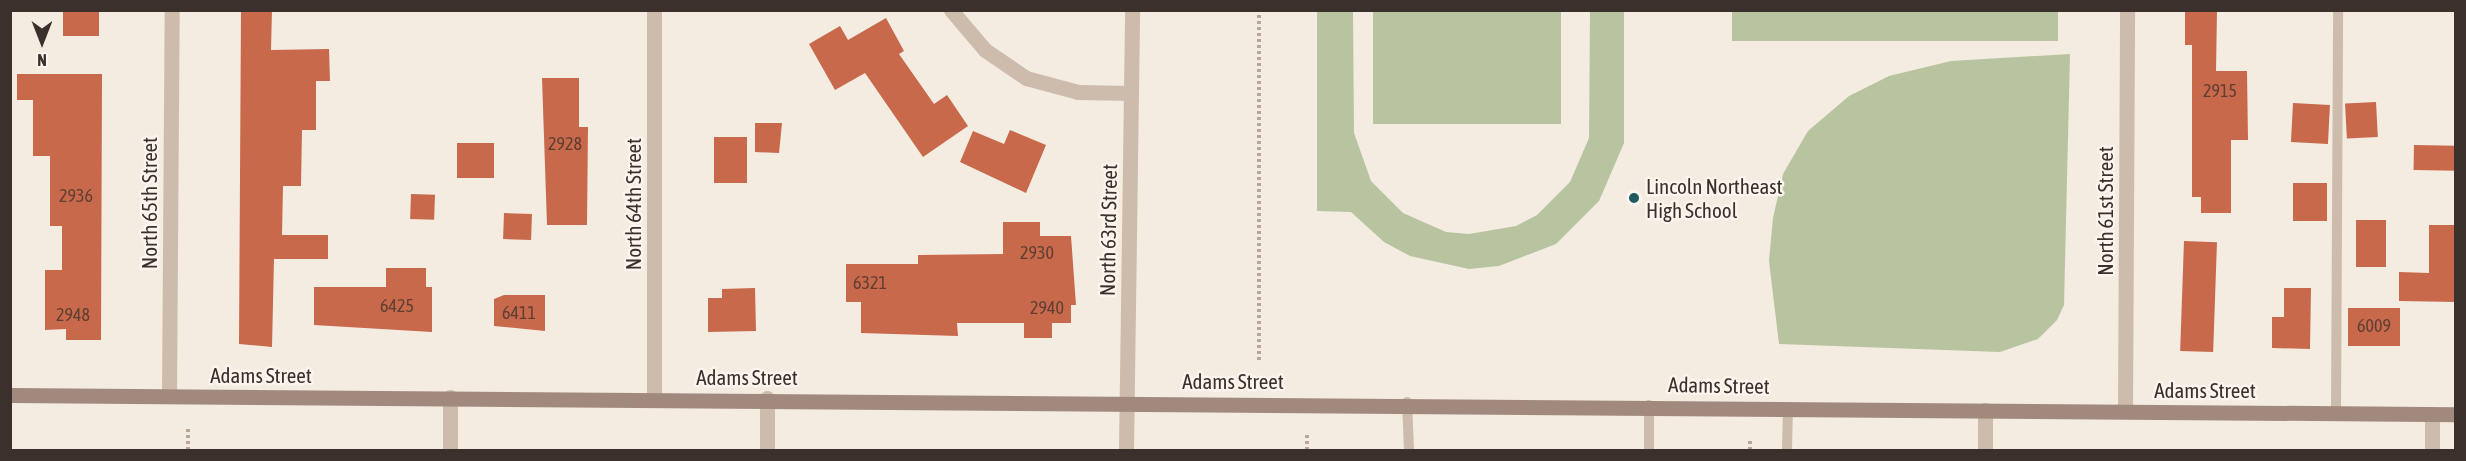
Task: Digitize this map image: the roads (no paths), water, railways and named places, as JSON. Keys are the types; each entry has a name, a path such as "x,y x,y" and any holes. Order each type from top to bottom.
{"main road":[{"name":"Adams Street","path":"10,395 1407,402 2456,414"}],"street":[{"name":"North 65th Street","path":"169,396 172,10"},
{"name":"North 64th Street","path":"654,10 654,399"},
{"path":"951,10 985,50 1026,78 1078,92 1131,93"},
{"name":"North 63rd Street","path":"1126,450 1132,10"},
{"name":"North 61st Street","path":"2125,411 2127,10"},
{"path":"450,397 450,450"},
{"path":"767,398 767,450"},
{"path":"1985,410 1985,450"},
{"path":"2432,414 2432,450"}],"lane":[{"path":"2336,412 2338,10"},
{"path":"1407,402 1409,450"},
{"path":"1649,405 1649,450"},
{"path":"1787,450 1788,407"}],"place":[{"name":"Lincoln Northeast High School","path":"1634,198"}]}
